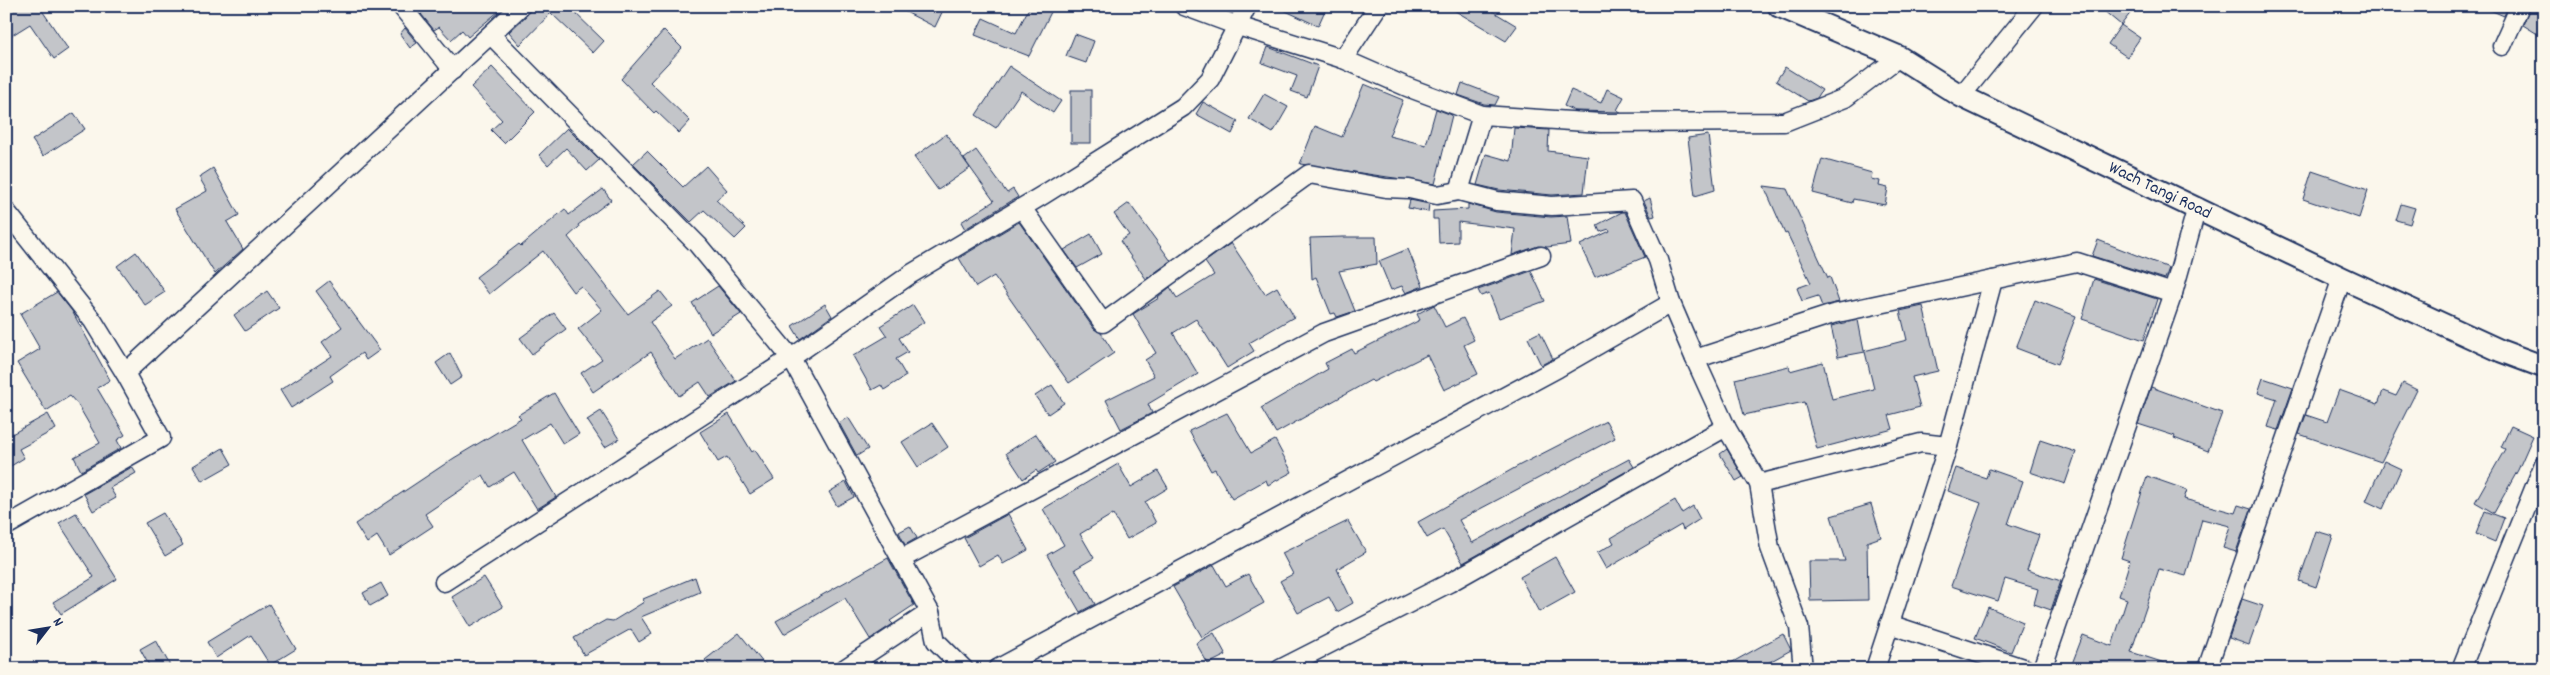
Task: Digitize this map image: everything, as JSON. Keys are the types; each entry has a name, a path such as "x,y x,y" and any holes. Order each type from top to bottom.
{"main road":[{"name":"Wach Tangi Road","path":"1793,9 1900,57 1961,96 2197,207 2342,278 2501,351 2544,367"}],"street":[{"path":"401,6 453,70"},
{"path":"125,373 521,6"},
{"path":"1184,6 1238,26 1343,59 1408,87 1482,115 1601,123 1784,122 1844,98 1900,57"},
{"path":"444,582 791,358 910,274 1022,208 1183,107 1210,79 1247,6"},
{"path":"1343,59 1378,6"},
{"path":"1961,96 2034,6"},
{"path":"2502,46 2520,6"},
{"path":"491,35 698,245 791,358 930,612 936,641 964,669"},
{"path":"1459,192 1482,115"},
{"path":"1022,208 1103,322 1309,174 1437,195 1459,192 1497,201 1552,206 1632,201 1658,260 1671,303 1726,427 1759,484 1770,548 1799,627 1802,669"},
{"path":"2042,669 2173,293 2197,207"},
{"path":"6,211 93,321 125,373 161,438 6,526"},
{"path":"901,559 1324,333 1541,256"},
{"path":"1696,359 1834,314 2077,262 2173,293"},
{"path":"2208,669 2342,278"},
{"path":"1875,669 1948,446 1993,280"},
{"path":"997,669 1558,368 1671,303"},
{"path":"1280,669 1449,583 1726,427"},
{"path":"1759,484 1921,443 1948,446"},
{"path":"2461,669 2544,464"},
{"path":"844,669 930,612"},
{"path":"1890,624 2026,669"}],"building":[{"path":"6,6 39,6 68,49 54,59 30,24 6,39"},
{"path":"430,6 505,6 468,37 462,30 451,40 439,27 434,30 421,14"},
{"path":"531,6 568,6 604,41 593,53 551,13 520,45 509,32 528,14"},
{"path":"894,6 945,6 935,27"},
{"path":"1030,6 1054,6 1029,56 975,35 983,18 1016,33"},
{"path":"1275,6 1327,6 1318,26"},
{"path":"1447,6 1484,6 1517,26 1506,41"},
{"path":"2098,6 2136,6 2121,25"},
{"path":"2481,6 2508,6 2504,16"},
{"path":"2530,7 2544,16 2544,38 2523,25"},
{"path":"2121,25 2140,38 2127,57 2108,44"},
{"path":"405,28 417,43 410,48 400,34"},
{"path":"664,30 682,48 650,82 690,121 679,133 656,111 654,113 621,79"},
{"path":"1075,34 1094,41 1086,63 1066,56"},
{"path":"1268,47 1318,66 1307,97 1291,91 1297,76 1262,63"},
{"path":"1009,66 1061,101 1053,113 1021,91 996,128 976,115"},
{"path":"492,67 535,112 504,143 491,130 502,120 471,87"},
{"path":"1785,67 1822,90 1817,98 1808,101 1776,81"},
{"path":"1462,83 1499,97 1495,105 1484,104 1458,95"},
{"path":"1364,84 1403,100 1389,136 1426,145 1436,109 1452,115 1435,184 1300,164 1315,126 1342,137"},
{"path":"1607,89 1624,97 1617,110 1621,112 1575,111 1564,106 1571,90 1601,103"},
{"path":"1071,90 1091,90 1091,143 1071,143"},
{"path":"1264,94 1288,107 1273,133 1249,119"},
{"path":"1203,102 1238,121 1232,134 1196,114"},
{"path":"74,113 85,129 43,156 32,140"},
{"path":"567,128 599,160 587,171 566,148 548,165 539,155"},
{"path":"1514,128 1549,130 1548,151 1588,156 1584,193 1552,195 1499,190 1477,185 1486,154 1511,161"},
{"path":"946,134 970,168 938,190 914,157"},
{"path":"1708,135 1715,190 1695,196 1688,138"},
{"path":"976,150 1007,193 1013,189 1018,197 965,229 961,222 994,201 964,159"},
{"path":"647,151 683,187 706,166 727,190 716,200 746,228 735,239 704,210 691,222 633,164"},
{"path":"1822,159 1872,173 1871,179 1880,181 1879,186 1888,188 1885,205 1853,199 1852,203 1813,193"},
{"path":"213,168 239,215 227,222 243,249 215,274 175,209 207,191 199,177"},
{"path":"2312,171 2368,190 2359,218 2303,199"},
{"path":"1764,186 1787,189 1828,278 1830,277 1839,302 1822,306 1818,296 1802,301 1797,288 1811,283 1787,233 1785,234"},
{"path":"603,189 611,200 578,225 579,227 568,237 628,314 660,291 672,306 650,322 675,359 707,338 736,381 710,397 700,382 679,396 651,352 593,392 581,373 602,359 578,329 602,310 581,286 573,292 543,251 489,294 476,277 519,244 521,246 565,209 569,215"},
{"path":"1650,198 1655,216 1651,217 1644,201"},
{"path":"1410,200 1429,204 1428,212 1408,208"},
{"path":"1129,203 1171,261 1146,279 1120,241 1129,235 1114,214"},
{"path":"1468,204 1496,212 1551,217 1567,216 1571,244 1547,247 1538,246 1512,255 1515,229 1458,222 1458,242 1439,243 1438,219 1433,219 1433,211 1468,209"},
{"path":"2401,204 2415,208 2410,224 2396,220"},
{"path":"1625,212 1645,257 1595,277 1580,245 1610,231 1609,229 1600,232 1597,225"},
{"path":"1019,222 1094,329 1101,333 1114,353 1069,383 994,276 976,287 959,258"},
{"path":"1091,234 1102,254 1077,268 1064,250"},
{"path":"1376,237 1377,264 1339,271 1355,311 1337,317 1335,313 1331,314 1316,277 1312,279 1310,238"},
{"path":"2098,240 2169,268 2165,279 2092,256"},
{"path":"1231,243 1265,294 1277,287 1294,317 1249,343 1254,351 1227,368 1196,319 1173,333 1198,374 1148,404 1152,413 1121,429 1106,400 1154,376 1145,360 1156,353 1133,314 1159,298 1170,287 1177,298 1214,275 1205,262"},
{"path":"1408,249 1423,286 1406,293 1402,286 1391,290 1379,261"},
{"path":"136,252 165,292 145,305 117,266"},
{"path":"1531,271 1545,301 1499,318 1489,293 1481,296 1478,290"},
{"path":"2094,279 2157,299 2144,340 2082,319"},
{"path":"329,281 380,350 366,360 362,353 330,376 333,381 291,408 280,390 332,356 322,342 342,327 316,291"},
{"path":"718,286 741,314 711,333 692,303"},
{"path":"267,291 279,308 245,331 234,315"},
{"path":"57,292 72,311 110,380 97,388 125,435 117,440 121,448 81,471 74,457 100,443 78,405 70,396 46,411 17,363 40,349 20,314"},
{"path":"2035,300 2076,316 2058,364 2016,348"},
{"path":"825,304 832,316 800,339 792,326"},
{"path":"913,305 924,322 899,338 908,352 896,359 906,376 884,390 881,385 872,390 853,356 887,336 880,326"},
{"path":"1434,305 1445,327 1463,318 1474,340 1464,345 1478,374 1444,390 1427,355 1373,382 1371,380 1276,433 1261,408 1328,369 1325,363 1352,349 1354,353 1420,320 1417,314"},
{"path":"1923,306 1938,371 1912,377 1920,407 1889,415 1893,429 1817,449 1804,402 1744,415 1735,379 1789,366 1790,371 1823,362 1832,399 1874,389 1865,352 1838,357 1831,326 1858,320 1864,351 1907,340 1900,311"},
{"path":"554,313 566,329 532,354 520,338"},
{"path":"1540,332 1553,359 1541,365 1528,338"},
{"path":"450,353 462,377 450,385 436,363"},
{"path":"2263,378 2293,388 2278,430 2268,427 2277,399 2258,393"},
{"path":"2403,383 2417,390 2381,462 2299,434 2306,415 2327,422 2339,390 2378,404 2383,391 2396,396"},
{"path":"1052,385 1064,403 1048,414 1035,396"},
{"path":"2151,387 2222,413 2208,451 2174,438 2175,436 2138,424"},
{"path":"554,393 579,434 563,444 550,423 522,440 556,497 537,509 514,472 490,487 483,475 425,514 433,526 389,555 377,536 367,543 355,524 454,458 521,418 518,415"},
{"path":"601,411 619,439 605,447 587,420"},
{"path":"1227,413 1251,453 1275,440 1292,472 1268,485 1266,480 1232,499 1215,469 1211,471 1189,431"},
{"path":"48,414 56,429 19,449 24,458 6,469 6,429 10,435"},
{"path":"729,414 752,452 755,450 774,479 750,494 727,457 718,462 700,432"},
{"path":"848,417 868,449 857,456 839,423"},
{"path":"1606,421 1615,438 1459,520 1472,543 1629,459 1634,467 1463,563 1443,529 1427,538 1418,522 1520,465"},
{"path":"932,423 948,447 918,467 902,442"},
{"path":"2511,426 2533,436 2518,470 2494,513 2475,502 2505,449 2501,447"},
{"path":"1036,434 1055,462 1038,473 1036,470 1023,479 1006,453"},
{"path":"2040,440 2076,452 2065,484 2030,472"},
{"path":"223,448 232,464 202,481 193,466"},
{"path":"1727,449 1743,477 1736,481 1720,454"},
{"path":"2384,461 2401,469 2383,509 2366,501"},
{"path":"1118,464 1131,487 1158,471 1168,488 1145,502 1156,523 1127,539 1113,514 1080,534 1094,558 1075,569 1095,604 1080,612 1047,555 1064,545 1043,509"},
{"path":"132,467 136,473 110,488 116,498 93,511 84,494"},
{"path":"1956,468 1986,478 1989,469 2023,481 2008,524 2039,535 2027,570 2061,581 2051,610 2034,604 2038,589 2005,579 1998,601 1951,586 1981,503 1948,491"},
{"path":"2147,476 2187,490 2184,499 2235,513 2238,505 2251,509 2236,552 2223,548 2230,526 2202,519 2186,576 2159,569 2131,652 2174,666 2174,669 2070,669 2083,635 2112,646 2127,599 2119,596 2130,561 2121,558"},
{"path":"846,482 854,497 837,506 829,492"},
{"path":"1675,500 1682,513 1693,506 1700,519 1683,530 1681,525 1606,569 1597,553 1614,543 1611,538"},
{"path":"1871,504 1881,537 1867,542 1868,600 1810,601 1809,561 1845,561 1831,516"},
{"path":"2485,511 2504,518 2495,542 2476,534"},
{"path":"76,513 117,579 61,614 53,602 94,577 59,523"},
{"path":"163,513 183,545 165,556 145,523"},
{"path":"1008,514 1028,550 1003,564 998,555 979,566 964,538"},
{"path":"1348,521 1366,552 1337,569 1353,603 1337,612 1329,597 1298,613 1280,581 1293,574 1282,553"},
{"path":"910,526 917,538 905,545 899,532"},
{"path":"2316,531 2333,536 2316,587 2299,581"},
{"path":"1555,557 1575,592 1539,612 1520,577"},
{"path":"888,558 914,605 890,621 893,624 870,639 845,598 784,634 776,621"},
{"path":"1214,565 1226,586 1248,574 1264,603 1202,637 1173,587"},
{"path":"484,577 503,607 470,627 452,597"},
{"path":"695,577 700,592 641,617 652,634 639,642 631,629 584,655 574,638 606,620 613,621 644,602 643,599"},
{"path":"381,583 388,596 370,606 363,593"},
{"path":"2242,599 2263,606 2249,645 2229,638"},
{"path":"269,604 296,649 270,665 251,635 216,658 207,642"},
{"path":"1988,607 2023,622 2011,652 1975,638"},
{"path":"739,633 768,669 712,669 705,660"},
{"path":"1214,633 1226,655 1208,664 1196,643"},
{"path":"1783,634 1791,650 1757,669 1720,669"},
{"path":"156,640 172,669 151,669 140,649"}]}
